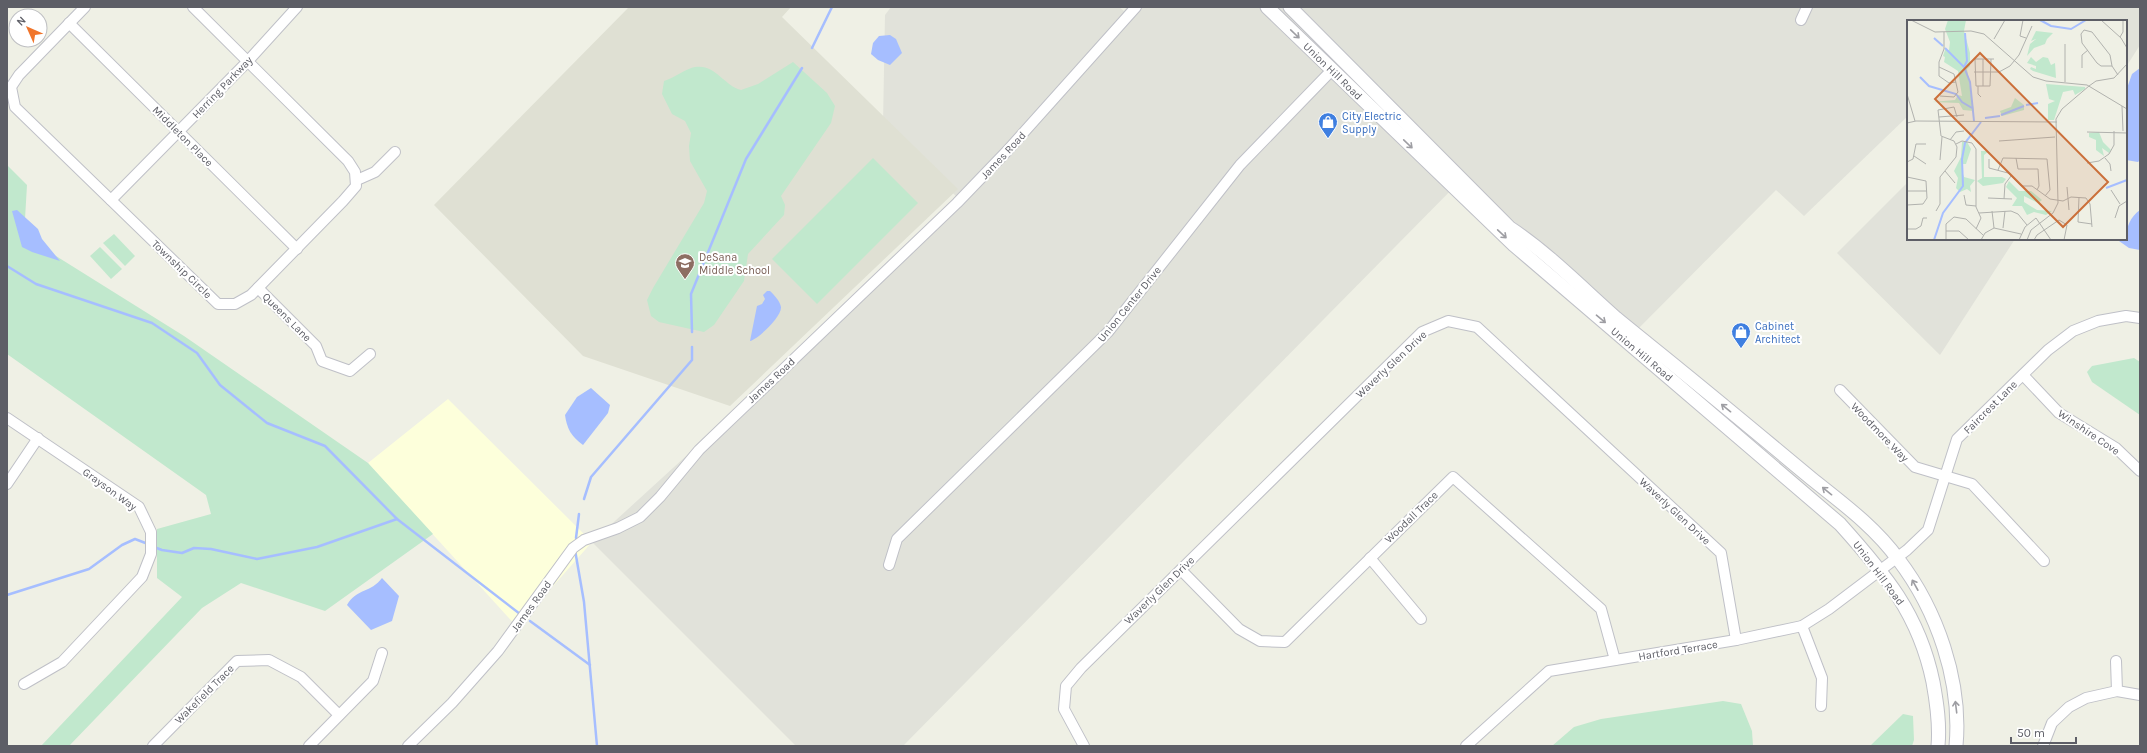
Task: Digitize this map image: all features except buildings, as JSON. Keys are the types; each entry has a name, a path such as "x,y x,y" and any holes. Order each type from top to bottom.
{"street":[{"name":"Township Circle","path":"85,7 19,75 9,90 15,107 218,304 235,304 258,288 343,201 356,186 357,180"},
{"path":"193,7 348,161 357,180 375,172 395,152"},
{"name":"Herring Parkway","path":"111,200 248,61 297,7"},
{"name":"James Road","path":"408,746 452,703 498,651 573,548 584,540 618,528 640,517 660,497 704,445 957,203 1007,151 1136,7"},
{"name":"Union Hill Road","path":"1267,7 1514,245 1834,519 1880,571 1900,598 1922,641 1937,704 1939,724 1938,746"},
{"name":"Union Hill Road","path":"1290,7 1510,228 1535,244 1616,317 1852,511 1898,557 1922,597 1943,646 1950,672 1956,707 1958,727 1956,746"},
{"path":"1801,20 1808,7"},
{"name":"Middleton Place","path":"69,23 297,248"},
{"name":"Union Center Drive","path":"889,565 897,539 1108,332 1240,165 1332,70"},
{"name":"Queens Lane","path":"258,288 316,346 322,361 350,371 370,354"},
{"name":"Faircrest Lane","path":"1898,557 1928,530 1957,439 2048,350 2073,331 2098,321 2126,316 2140,318"},
{"name":"Waverly Glen Drive","path":"1084,746 1064,708 1066,686 1081,668 1422,332 1448,322 1477,327 1721,553 1736,640"},
{"name":"Winshire Cove","path":"2022,375 2059,413 2116,448 2140,471"},
{"name":"Woodmore Way","path":"1840,390 1915,467 1972,484 2044,561"},
{"name":"Grayson Way","path":"7,418 139,507 151,532 151,554 142,577 62,662 24,684"},
{"path":"7,484 38,438"},
{"name":"Woodall Trace","path":"1181,570 1240,629 1260,641 1285,642 1453,477 1602,609 1615,660"},
{"name":"Hartford Terrace","path":"1466,746 1549,671 1736,640 1802,626 1829,609 1898,557"},
{"path":"1370,558 1421,619"},
{"path":"1802,626 1822,678 1821,706"},
{"path":"309,746 373,681 382,654"},
{"name":"Wakefield Trace","path":"153,746 237,661 269,660 301,678 339,715"},
{"path":"2116,661 2117,691"},
{"path":"2043,746 2052,723 2068,707 2086,698 2117,691 2140,695"}],"shaded area":[{"name":"DeSana Middle School","path":"629,7 791,7 782,17 958,189 730,406 583,356 434,205"},
{"path":"891,7 1119,7 1124,11 1127,7 2140,7 2140,45 2127,65 2127,20 1907,20 1907,117 1804,216 1776,190 1637,330 1464,177 903,746 796,746 592,542 963,203 883,124 885,15"},
{"path":"793,62 827,93 835,106 831,123 781,196 785,205 784,215 748,254 744,281 714,325 704,332 659,322 651,316 647,300 704,203 707,191 690,161 689,146 691,133 685,121 672,114 662,94 664,81 692,68 702,67 709,69 729,84 741,90 758,84"},
{"path":"873,158 918,203 817,304 772,259"},
{"path":"7,165 27,185 24,236 184,336 368,463 433,534 325,611 241,583 202,608 69,746 41,746 182,597 157,578 157,529 211,514 206,495 7,354"},
{"path":"1907,183 1907,240 2014,240 1940,355 1837,253"},
{"path":"114,234 135,256 125,266 103,243"},
{"path":"100,247 122,269 111,279 90,256"},
{"path":"2134,358 2140,362 2140,415 2092,382 2087,372 2092,366"},
{"path":"448,399 592,542 517,627 368,463"},
{"path":"1723,701 1741,704 1752,731 1753,746 1552,746 1574,727 1601,719"},
{"path":"1903,714 1913,716 1914,740 1912,746 1870,746"}],"water":[{"path":"890,35 896,39 902,53 890,65 878,60 871,54 873,43 879,36"},
{"path":"2140,68 2140,160 2138,162 2127,160 2127,88 2132,74"},
{"path":"17,210 38,229 42,239 60,261 32,252 22,247 12,211"},
{"path":"2140,210 2140,250 2129,248 2119,241 2127,240 2129,223"},
{"path":"767,291 770,291 778,300 781,307 780,311 774,322 769,327 750,341 757,306 762,304 765,299 763,295"},
{"path":"591,388 610,405 608,413 583,445 570,432 565,415 577,397"},
{"path":"382,578 399,596 392,621 371,630 347,605 355,596 378,583"}],"waterway":[{"path":"812,48 832,7"},
{"path":"692,332 691,294 746,159 802,68"},
{"path":"7,266 36,284 152,323 197,353 220,385 267,423 325,446 397,519 520,614"},
{"path":"584,499 591,477 692,360 692,347"},
{"path":"576,538 579,514"},
{"path":"154,547 162,550 182,553 194,548 211,549 257,559 317,547 397,519"},
{"path":"7,595 89,569 122,545 135,539 148,544"},
{"path":"575,550 584,602 597,746"},
{"path":"530,621 590,665"}],"place":[{"name":"City Electric Supply","path":"1328,139"},
{"name":"DeSana Middle School","path":"685,280"},
{"name":"Cabinet Architect","path":"1741,349"}]}
